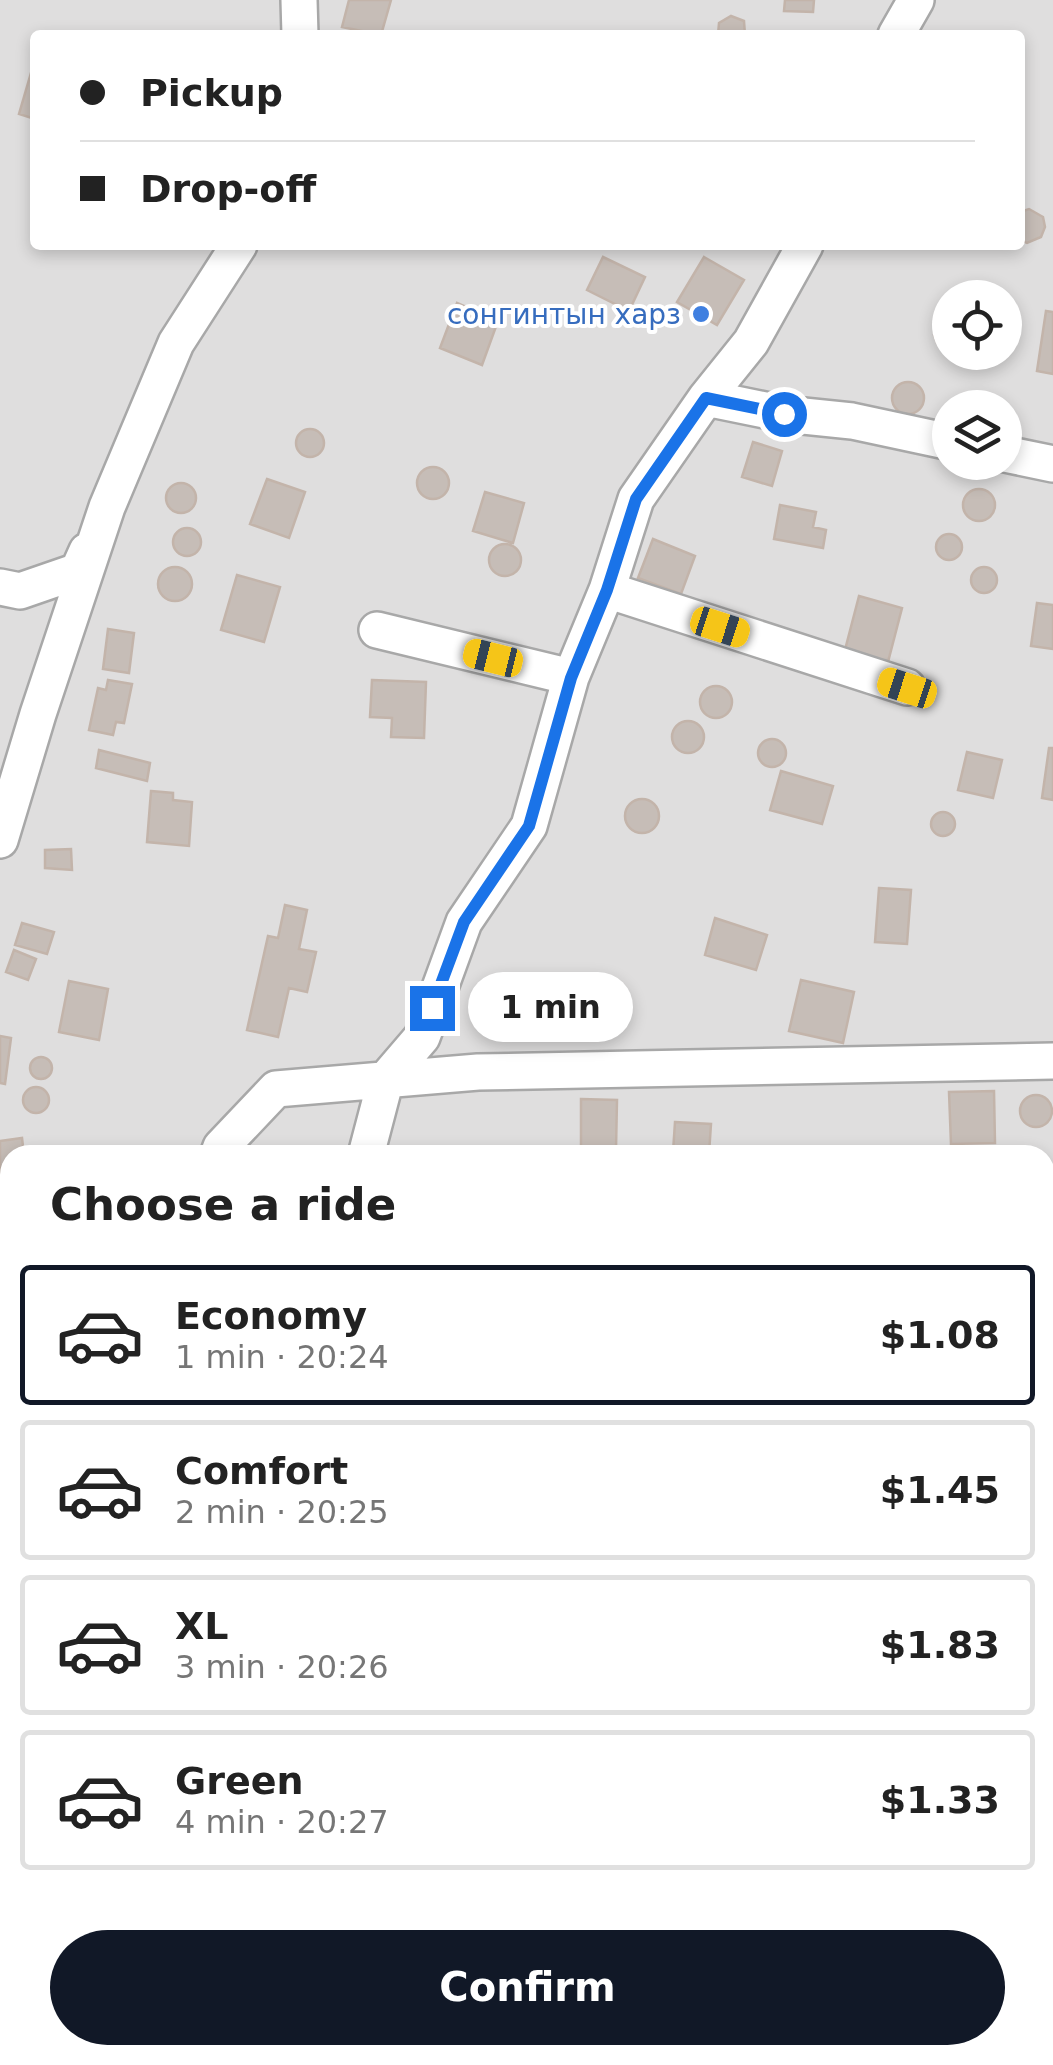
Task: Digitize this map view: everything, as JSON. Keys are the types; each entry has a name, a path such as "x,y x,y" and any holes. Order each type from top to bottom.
{"street":[{"path":"298,0 300,30"},
{"path":"899,30 916,0"},
{"path":"0,587 20,592 78,571 176,344 235,250"},
{"path":"369,1145 386,1079 422,1037 464,922 529,826 571,678 607,590 636,499 706,398 751,342 802,250"},
{"path":"706,398 932,438"},
{"path":"1022,458 1053,464"},
{"path":"0,840 107,507"},
{"path":"607,590 907,688"},
{"path":"376,630 571,678"},
{"path":"223,1145 276,1089 478,1072 1053,1061"}],"shaded area":[{"path":"0,0 1053,0 1053,1145 0,1145"}],"building":[{"path":"349,0 391,0 382,30 342,27"},
{"path":"785,0 814,0 813,12 784,11"},
{"path":"731,16 744,21 745,30 718,30 719,23"},
{"path":"30,76 30,117 19,114"},
{"path":"1025,210 1043,217 1045,227 1041,237 1027,243 1025,242"},
{"path":"603,257 645,277 629,311 587,290"},
{"path":"704,257 744,280 717,325 677,302"},
{"path":"457,303 498,321 482,365 440,348"},
{"path":"1046,311 1053,312 1053,374 1037,371"},
{"path":"908,382 919,387 924,398 919,409 908,414 897,409 892,398 897,387"},
{"path":"310,429 320,433 324,443 320,453 310,457 300,453 296,443 300,433"},
{"path":"753,442 782,451 772,486 742,477"},
{"path":"433,467 444,472 449,483 444,494 433,499 422,494 417,483 422,472"},
{"path":"267,479 305,492 289,538 250,524"},
{"path":"181,483 192,487 196,498 192,509 181,513 170,509 166,498 170,487"},
{"path":"979,489 990,494 995,505 990,516 979,521 968,516 963,505 968,494"},
{"path":"485,492 524,503 513,543 473,531"},
{"path":"780,505 816,512 813,527 826,530 823,548 774,539"},
{"path":"187,528 197,532 201,542 197,552 187,556 177,552 173,542 177,532"},
{"path":"949,534 958,538 962,547 958,556 949,560 940,556 936,547 940,538"},
{"path":"653,539 695,556 681,594 638,578"},
{"path":"505,544 516,549 521,560 516,571 505,576 494,571 489,560 494,549"},
{"path":"175,567 187,572 192,584 187,596 175,601 163,596 158,584 163,572"},
{"path":"984,567 993,571 997,580 993,589 984,593 975,589 971,580 975,571"},
{"path":"237,575 280,587 264,642 221,630"},
{"path":"859,596 902,608 888,662 845,650"},
{"path":"1037,603 1053,605 1053,649 1031,646"},
{"path":"108,629 134,633 129,673 103,669"},
{"path":"108,680 132,684 124,723 116,722 113,735 89,730 98,688 106,690"},
{"path":"372,680 426,682 424,738 391,737 392,718 370,717"},
{"path":"716,686 727,691 732,702 727,713 716,718 705,713 700,702 705,691"},
{"path":"688,721 699,726 704,737 699,748 688,753 677,748 672,737 677,726"},
{"path":"772,739 782,743 786,753 782,763 772,767 762,763 758,753 762,743"},
{"path":"1049,748 1053,748 1053,800 1042,798"},
{"path":"99,750 150,763 147,781 96,768"},
{"path":"967,752 1002,760 993,798 958,790"},
{"path":"781,771 833,786 822,824 770,810"},
{"path":"151,791 173,793 173,800 192,802 189,846 147,842"},
{"path":"642,799 654,804 659,816 654,828 642,833 630,828 625,816 630,804"},
{"path":"943,812 955,824 943,836 931,824"},
{"path":"71,849 72,870 45,868 45,850"},
{"path":"879,888 911,890 907,944 875,942"},
{"path":"285,905 307,910 299,949 316,952 307,992 289,988 278,1037 247,1030 268,936 278,938"},
{"path":"715,918 767,935 756,970 705,955"},
{"path":"22,923 54,932 47,954 15,945"},
{"path":"14,950 36,959 28,980 6,972"},
{"path":"516,978 527,983 532,994 527,1005 516,1010 505,1005 500,994 505,983"},
{"path":"801,980 854,992 843,1043 789,1031"},
{"path":"69,981 108,989 99,1040 59,1032"},
{"path":"0,1036 11,1038 5,1084 0,1083"},
{"path":"41,1057 49,1060 49,1076 41,1079 33,1076 30,1068 33,1060"},
{"path":"36,1087 45,1091 49,1100 45,1109 36,1113 27,1109 23,1100 27,1091"},
{"path":"994,1091 995,1143 951,1144 949,1092"},
{"path":"1036,1095 1047,1100 1052,1111 1047,1122 1036,1127 1025,1122 1020,1111 1025,1100"},
{"path":"581,1099 617,1100 616,1145 581,1145"},
{"path":"675,1122 711,1124 710,1145 673,1145"},
{"path":"22,1138 23,1145 0,1145 0,1141"}],"place":[{"name":"сонгинтын харз","path":"701,314"}],"route":[{"path":"432,1008 464,922 529,826 571,678 607,590 636,499 706,398 784,414"}]}
